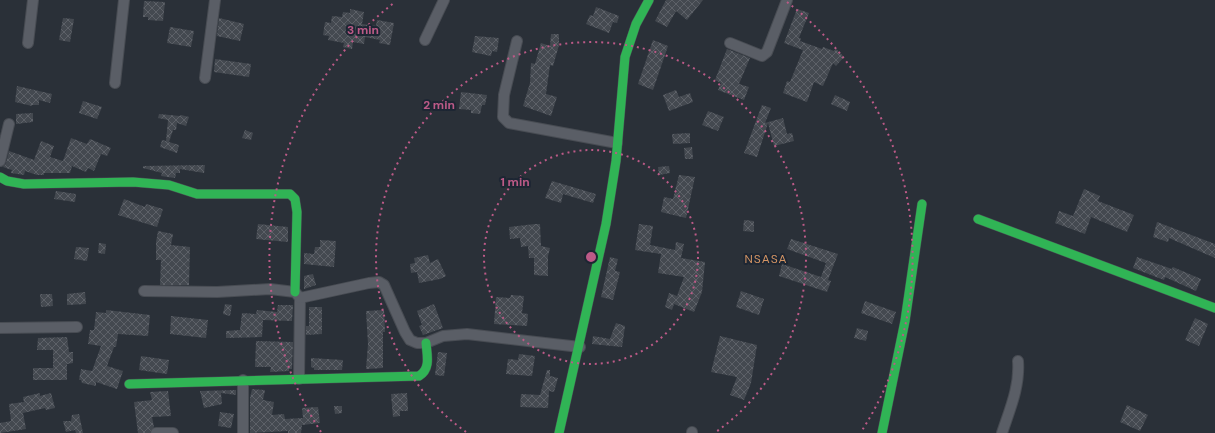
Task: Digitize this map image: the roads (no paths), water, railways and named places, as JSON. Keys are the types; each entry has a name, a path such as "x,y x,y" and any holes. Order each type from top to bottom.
{"street":[{"path":"28,43 33,0"},
{"path":"115,83 124,0"},
{"path":"205,78 215,0"},
{"path":"425,40 444,0"},
{"path":"560,433 606,224 617,143 620,88 625,57 636,24 649,0"},
{"path":"730,43 762,56 767,52 787,0"},
{"path":"517,41 504,95 503,117 509,123 617,143"},
{"path":"0,161 9,124"},
{"path":"0,177 20,184 67,182 170,184 185,188 196,194 290,194 295,199 297,212 299,379"},
{"path":"882,433 905,321 922,204"},
{"path":"978,220 1215,308"},
{"path":"144,291 217,292 270,289 298,295 379,282 384,286 410,340 417,343 426,343 443,336 467,334 580,347"},
{"path":"0,328 77,327"},
{"path":"129,384 419,376 424,373 426,366 426,343"},
{"path":"1002,433 1015,393 1019,375 1018,361"},
{"path":"243,380 243,433"},
{"path":"156,433 173,433"}],"district":[{"name":"NSASA","path":"766,259"}]}
